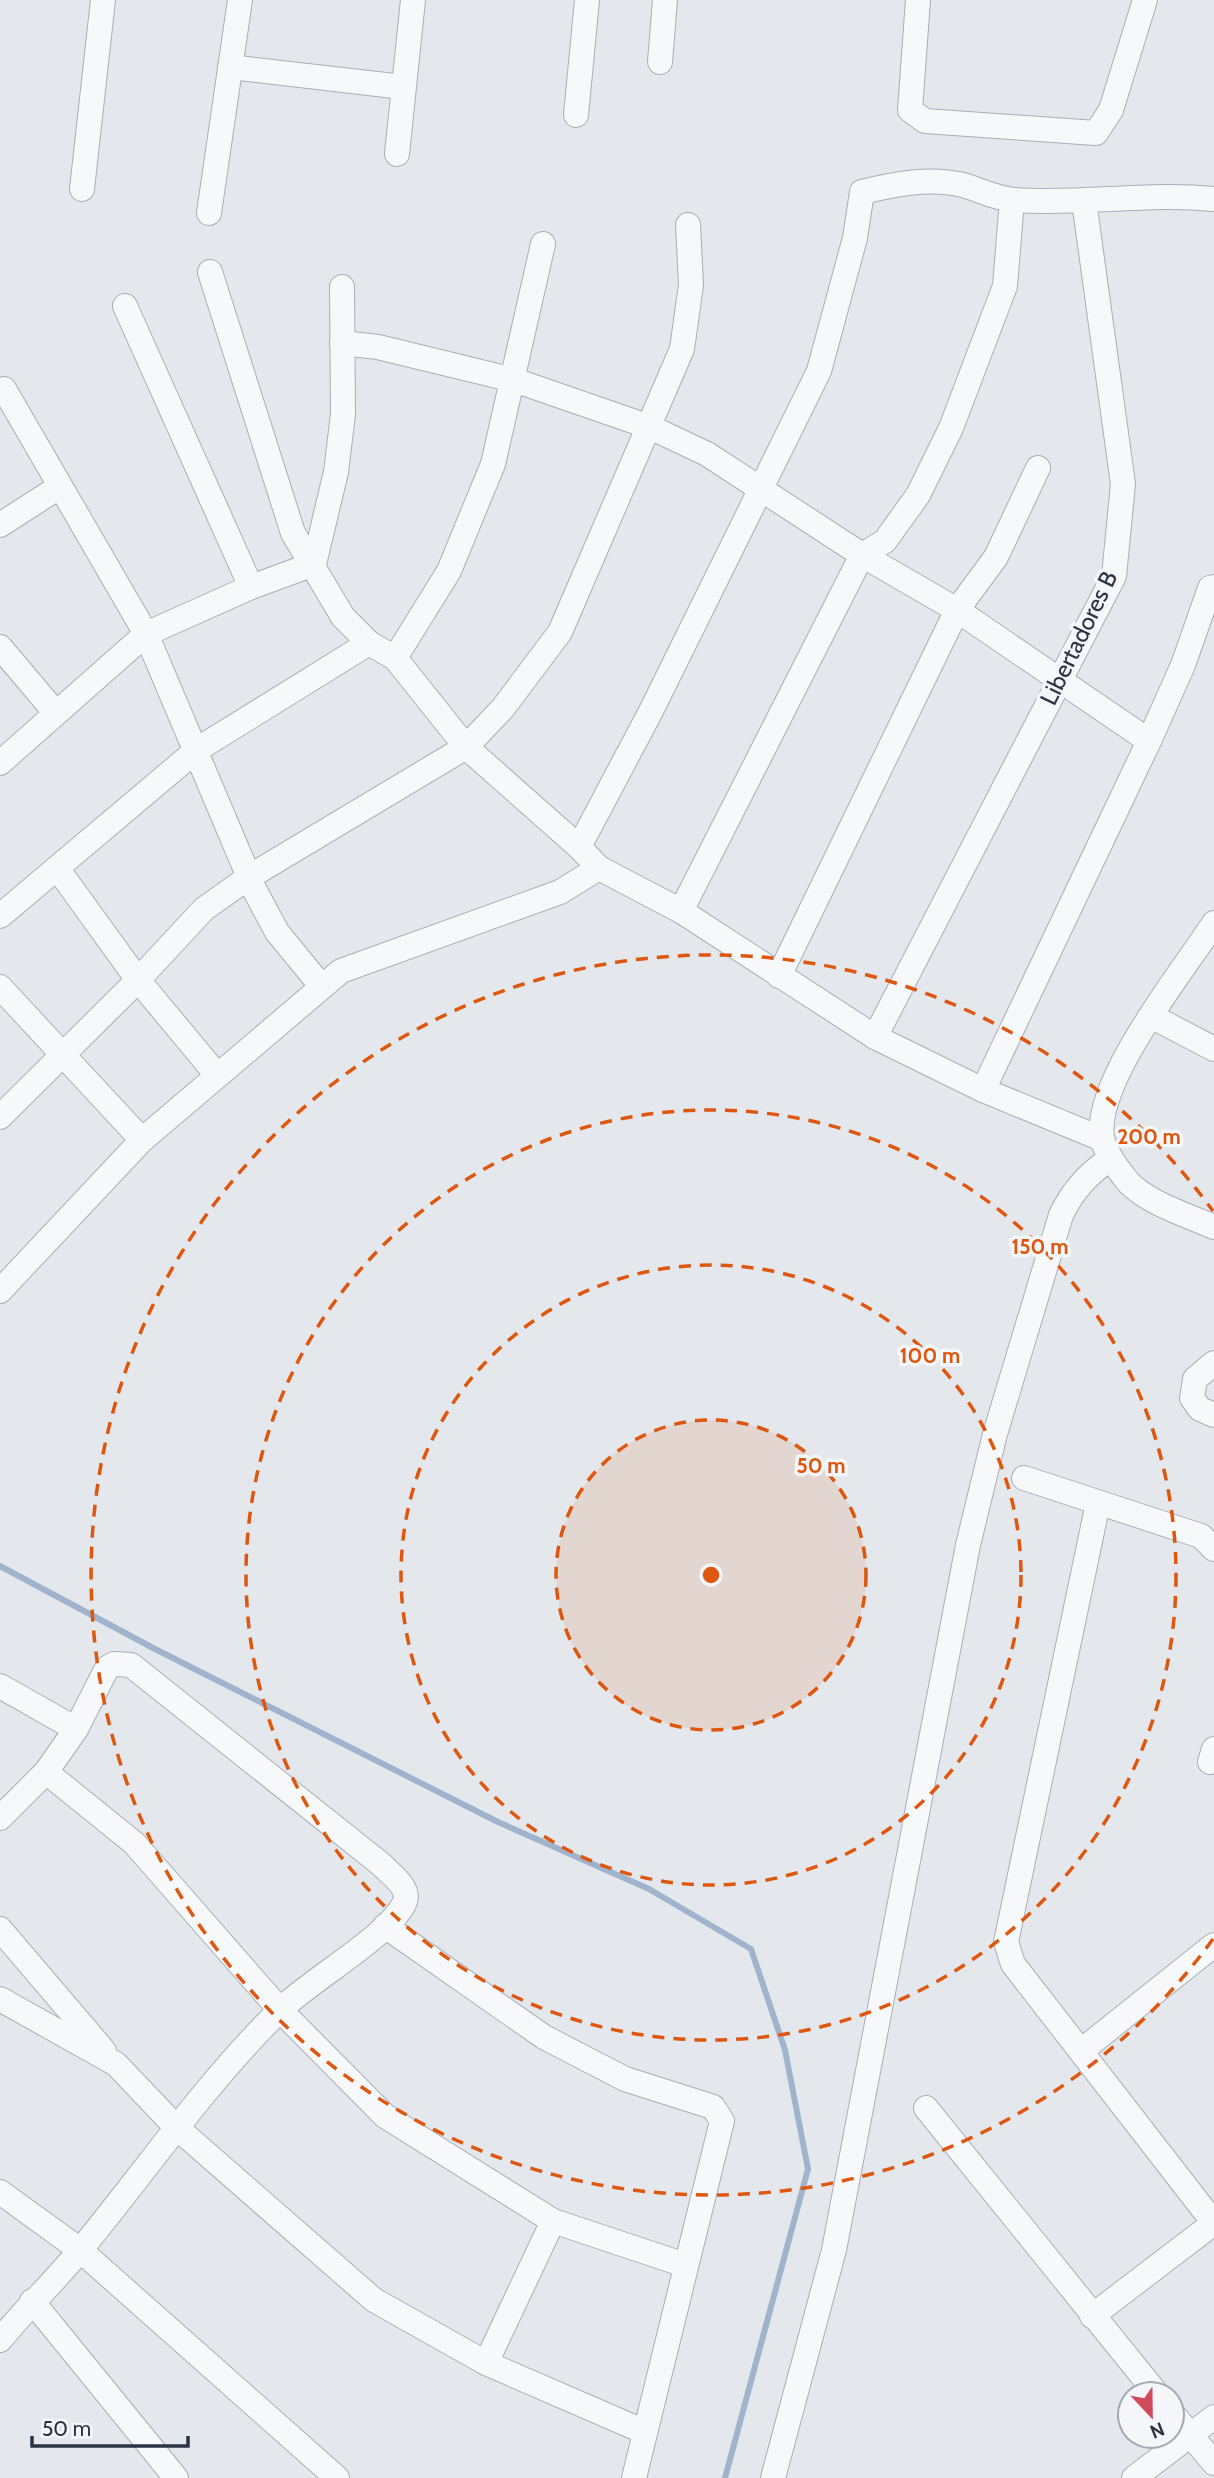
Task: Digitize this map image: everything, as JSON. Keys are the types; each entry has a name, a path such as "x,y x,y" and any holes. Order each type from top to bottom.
{"street":[{"path":"82,189 103,0"},
{"path":"209,213 240,0"},
{"path":"397,154 413,0"},
{"path":"576,115 587,0"},
{"path":"660,62 666,0"},
{"path":"918,0 910,110 925,121 1096,133 1111,110 1144,0"},
{"path":"230,67 403,87"},
{"path":"579,847 651,711 820,371 855,239 862,192 906,181 960,184 1012,201 1084,201 1182,196 1214,199"},
{"path":"681,911 862,555 885,541 918,495 951,428 1005,286 1012,201"},
{"name":"Libertadores B","path":"875,1037 1114,576 1124,484 1084,201"},
{"path":"0,1117 138,980 204,909 249,877 466,747 503,708 560,632 682,349 691,285 688,225"},
{"path":"395,658 449,571 493,464 543,244"},
{"path":"210,272 293,533 314,564 342,617 369,643 395,658 466,747 599,868 681,911 875,1037 1107,1149"},
{"path":"314,564 336,472 343,414 342,286"},
{"path":"125,306 251,587"},
{"path":"342,343 378,347 514,380 650,427 707,454 862,555 957,610 1149,741"},
{"path":"4,389 146,634 198,750 249,877 277,932 322,987"},
{"path":"779,976 957,610 996,557 1038,468"},
{"path":"0,525 59,487"},
{"path":"0,763 146,634 251,587 314,564"},
{"path":"984,1090 1149,741 1183,665 1201,607 1210,587 1214,587"},
{"path":"0,916 198,750 369,643"},
{"path":"0,647 55,712"},
{"path":"57,868 138,980 217,1075"},
{"path":"0,1291 142,1140 341,971 560,892 599,868"},
{"path":"1214,923 1151,1016 1124,1064 1106,1103 1102,1121 1107,1149 1131,1184 1169,1207 1214,1227"},
{"path":"0,987 142,1140"},
{"path":"1151,1016 1214,1049"},
{"path":"773,2478 834,2250 901,1912 934,1715 968,1545 995,1434 1061,1215 1076,1188 1107,1149"},
{"path":"1214,1363 1195,1379 1192,1398 1200,1409 1214,1415"},
{"path":"1024,1478 1201,1536 1214,1549"},
{"path":"1092,2316 1214,2223 1013,1964 1006,1942 1098,1503"},
{"path":"0,1818 46,1772 76,1729 107,1668 121,1663 131,1665 382,1866 404,1887 405,1903 385,1926 280,2010 176,2127 80,2250 0,2340"},
{"path":"0,1686 76,1729"},
{"path":"46,1772 134,1843 280,2010 385,2116 553,2221 685,2265"},
{"path":"385,1926 544,2037 625,2079 713,2107 719,2112 722,2121 634,2478"},
{"path":"0,1928 116,2064 176,2127 374,2300 486,2363 645,2432"},
{"path":"1081,2050 1214,1945"},
{"path":"0,1999 116,2064"},
{"path":"926,2108 1145,2380"},
{"path":"0,2192 80,2250 337,2478"},
{"path":"486,2363 553,2221"},
{"path":"32,2301 176,2478"},
{"path":"1134,2478 1214,2417"},
{"path":"1186,2429 1214,2463"},
{"path":"1203,2478 1214,2470"}],"waterway":[{"path":"0,1566 155,1649 498,1822 649,1889 751,1949 785,2050 808,2169 725,2478"}]}
